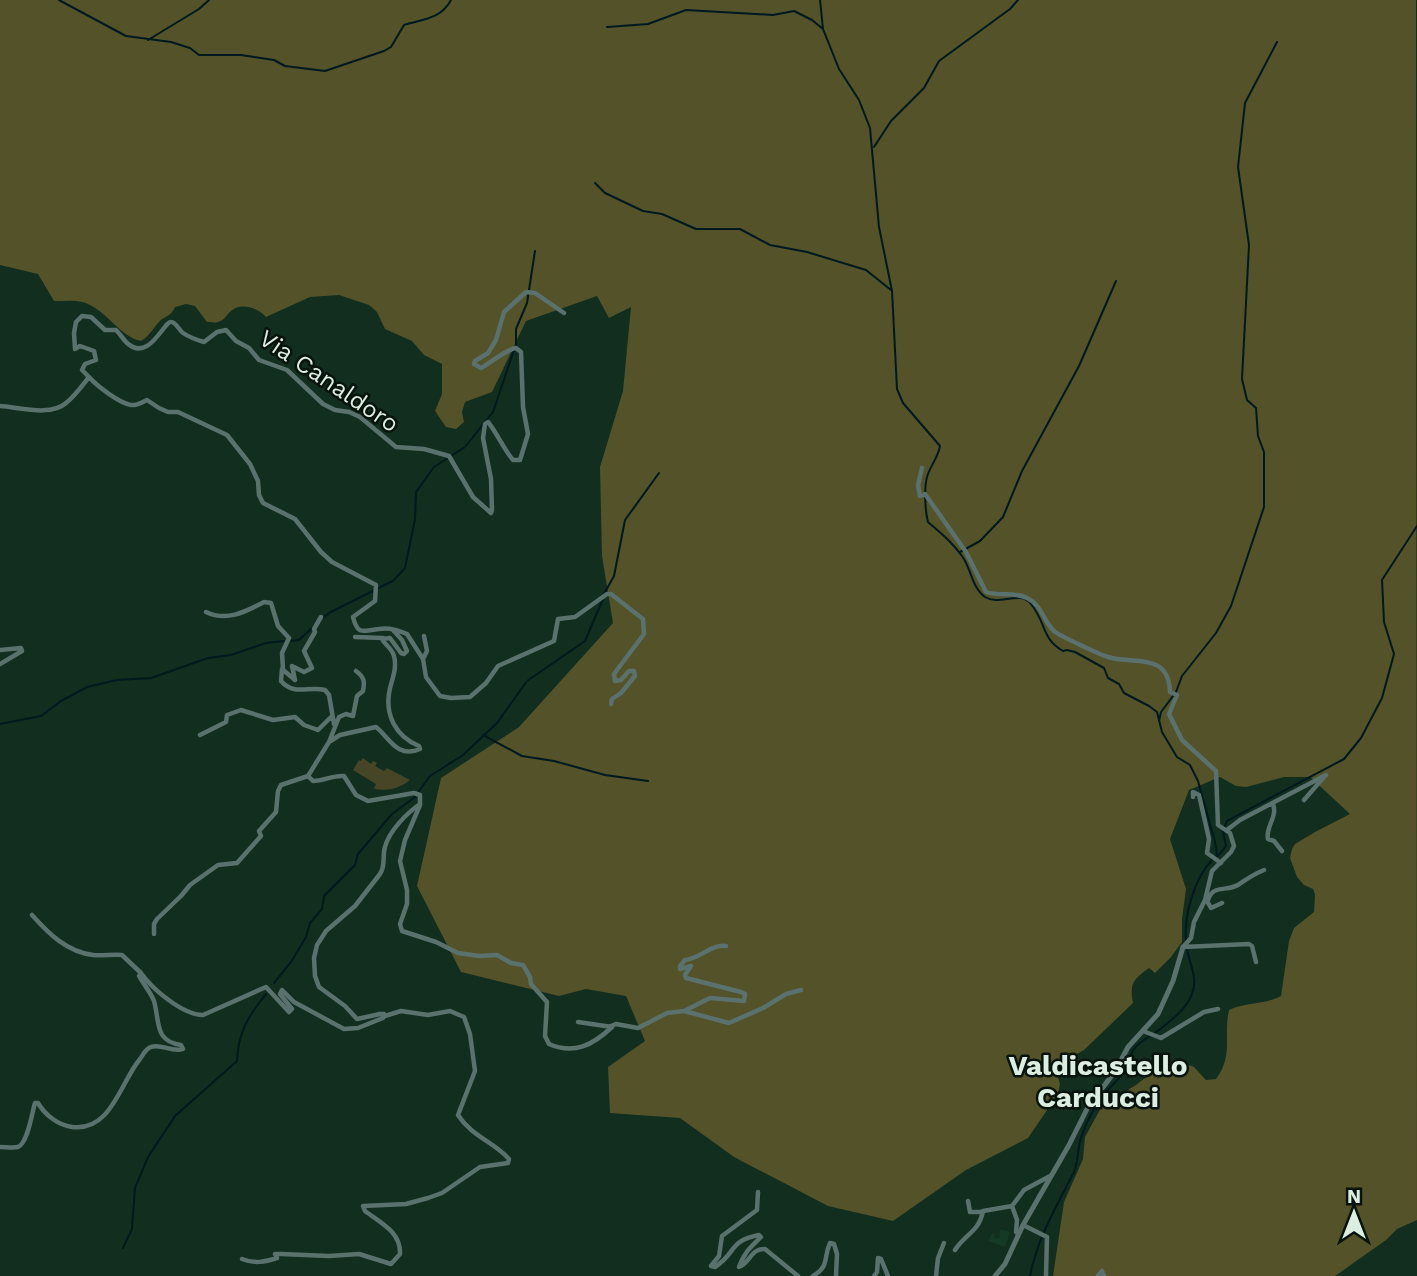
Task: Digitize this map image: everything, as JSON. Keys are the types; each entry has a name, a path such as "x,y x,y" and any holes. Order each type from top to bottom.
{"street":[{"name":"Via Canaldoro","path":"89,377 82,370 85,364 96,360 94,351 79,346 75,349 73,345 76,322 82,316 91,317 105,330 116,330 125,342 135,347 150,345 166,323 170,322 174,322 183,333 204,342 217,332 226,330 236,341 249,348 259,360 287,370 323,404 360,418 400,448 424,449 449,456 473,497 491,513 491,479 483,438 485,424 488,422 491,425 498,441 513,460 520,460 528,434 523,407 523,366 521,352 516,348 509,349 481,368 474,364 475,361 488,353 496,340 504,312 526,292 535,293 564,313"},
{"path":"0,406 33,410 60,406 66,404 89,377 102,391 129,404 135,405 147,400 159,408 178,412 227,435 250,464 258,481 259,495 263,503 295,519 332,562 376,585 377,596 374,601 353,617 354,621 362,632 393,629 411,638 423,660 426,677 440,696 470,697 486,683 498,666 552,643 558,619 575,617 607,594 611,594 643,619 644,634 614,674 615,681 621,680 629,671 634,671 635,676 621,693 612,699 611,704"},
{"path":"922,468 918,491 920,496 927,495 935,512 966,552 986,592 997,596 1009,594 1029,598 1040,607 1052,630 1108,657 1141,660 1161,668 1171,688 1169,690 1178,696 1168,711 1182,740 1216,771 1218,825 1225,829 1234,846 1212,872 1206,900 1211,908 1222,903"},
{"path":"206,612 226,617 264,602 271,603 276,622 289,638 282,653 281,681 296,691 325,690 329,695 334,725"},
{"path":"283,669 291,680 295,680 292,666 304,671 312,668 304,651 321,617"},
{"path":"355,637 390,638 401,653 407,653 405,645 393,629"},
{"path":"423,660 426,651 424,636"},
{"path":"154,934 157,919 181,897 190,884 218,865 237,863 261,836 259,831 276,812 281,785 308,776 330,743 340,735 376,727 392,745 414,752 420,749 398,734 395,728 389,696 394,653 382,642 383,638"},
{"path":"0,650 22,648 22,651 0,663"},
{"path":"330,743 334,725 341,714 353,716 357,696 363,691 364,678 356,671"},
{"path":"200,735 226,722 227,715 241,710 273,720 295,717 304,725 318,730 332,716"},
{"path":"1225,829 1325,775 1304,800"},
{"path":"308,776 313,781 344,776 356,795 368,801 415,793 420,795 420,804 405,840 400,861 408,890 407,904 400,924 402,931 436,942 458,953 497,955 511,963 523,965 530,976 531,984 547,1002 545,1032 549,1044 565,1050 580,1049 604,1035 611,1026"},
{"path":"1193,797 1193,792 1199,794 1209,839 1207,853 1220,862"},
{"path":"385,1016 355,1018 345,1006 319,987 314,958 317,945 326,931 355,906 374,883 383,868 384,848 391,834 410,810 420,804"},
{"path":"1273,804 1274,814 1266,834 1282,851"},
{"path":"995,1276 1005,1264 1018,1234 1088,1107 1116,1070 1128,1048 1146,1033 1158,1014 1177,970 1183,947 1191,938 1194,922 1209,895 1216,889 1237,885 1246,877 1265,870"},
{"path":"32,915 63,944 89,954 122,955 184,1011 193,1015 203,1015 266,988 289,1012 292,1009 282,998 282,990 293,1002 344,1029 358,1028 401,1011 428,1015 450,1010 464,1017 470,1034 475,1070 458,1115 470,1130 503,1152 509,1159 508,1163 480,1167 442,1193 428,1198 406,1204 363,1206 365,1211 393,1231 398,1239 400,1254 391,1264 359,1254 275,1254 277,1258 251,1263 242,1259"},
{"path":"1183,947 1251,944 1256,962"},
{"path":"578,1022 638,1028 667,1013 684,1011 710,999 744,1001 745,994 741,992 686,978 691,966 680,969 685,960 694,960 716,946 726,946"},
{"path":"0,1147 19,1147 23,1144 32,1119 34,1103 63,1125 81,1128 93,1126 106,1114 127,1077 148,1048 153,1046 177,1051 183,1048 164,1038 158,1026 153,999 139,976 141,973"},
{"path":"684,1011 729,1023 763,1008 786,993 801,990"},
{"path":"1146,1033 1155,1038 1166,1037 1203,1012 1217,1009"},
{"path":"968,1201 970,1212 1012,1206 1024,1190 1050,1176"},
{"path":"758,1192 757,1210 722,1236 719,1256 711,1266 724,1260 740,1240 759,1235 760,1240 749,1245 739,1267 743,1266 755,1251 765,1249 798,1276"},
{"path":"1012,1206 1018,1234"},
{"path":"955,1250 974,1232 982,1212"},
{"path":"1023,1225 1044,1235 1048,1241 1046,1276"},
{"path":"813,1276 826,1264 830,1243 834,1244 837,1254 836,1276"},
{"path":"936,1276 938,1258 944,1244"},
{"path":"874,1276 878,1258 881,1259 888,1276"},
{"path":"1098,1276 1101,1271 1104,1276"}],"shaded area":[{"path":"0,0 1416,0 1417,1220 1397,1229 1386,1240 1335,1276 1053,1276 1064,1202 1083,1159 1085,1137 1102,1106 1159,1067 1184,1063 1194,1067 1206,1080 1216,1079 1225,1061 1229,1010 1281,996 1289,941 1294,928 1314,912 1315,894 1313,889 1304,885 1297,877 1290,858 1292,849 1295,844 1350,814 1310,777 1284,777 1246,787 1236,786 1220,777 1189,790 1170,839 1186,889 1182,942 1155,973 1149,968 1136,979 1132,986 1133,1003 1084,1050 1055,1067 1060,1084 1058,1094 1028,1138 966,1170 893,1221 828,1206 734,1157 680,1118 610,1113 608,1067 645,1041 626,996 586,989 559,996 461,972 417,886 441,778 519,727 613,623 602,556 600,467 623,391 631,307 609,318 597,296 526,321 492,392 465,402 462,412 464,422 456,429 446,427 435,411 442,394 442,364 424,355 412,341 385,329 377,312 369,305 339,295 310,297 266,317 254,309 235,308 216,322 207,322 195,306 186,304 175,307 141,341 125,334 90,305 79,301 54,301 38,274 0,265"},
{"path":"363,758 371,764 373,761 377,763 375,766 384,771 387,768 410,780 393,789 374,789 376,784 353,770"},
{"path":"1000,1229 1010,1232 1005,1247 988,1241 992,1233 995,1234 994,1238 999,1239"}],"waterway":[{"path":"59,0 126,36 171,42 190,48 199,55 241,55 274,60 285,66 325,71 384,51 391,47 404,25 437,15 451,0"},
{"path":"148,40 209,0"},
{"path":"820,0 823,29 839,69 859,100 870,128 879,227 892,291 897,389 903,403 940,446 926,482 928,522 958,551 977,588 985,597 997,600 1026,600 1036,611 1047,636 1056,646 1063,651 1075,652 1104,668 1108,678 1119,684 1124,693 1157,712 1162,732 1177,757 1190,765 1198,781 1217,856"},
{"path":"874,147 891,121 924,88 939,61 1010,9 1018,0"},
{"path":"607,27 648,24 686,10 773,15 794,11 823,29"},
{"path":"1176,692 1182,676 1216,633 1231,606 1264,507 1264,452 1258,436 1256,408 1247,400 1242,379 1249,245 1238,167 1245,103 1277,42"},
{"path":"595,183 605,193 643,211 662,214 696,229 740,229 770,245 807,252 866,270 891,290"},
{"path":"516,345 516,329 527,303 535,251"},
{"path":"960,552 980,541 1003,517 1022,471 1079,366 1116,281"},
{"path":"378,588 393,581 405,568 415,519 416,492 434,467 465,447 493,412 514,350"},
{"path":"604,594 614,576 625,520 659,473"},
{"path":"1218,856 1226,846 1223,831 1227,821 1344,759 1361,738 1382,698 1394,654 1384,622 1382,580 1417,526"},
{"path":"323,618 373,591"},
{"path":"419,791 430,776 463,755 497,723 527,681 585,641 603,599"},
{"path":"290,641 299,640 314,626"},
{"path":"0,724 41,716 87,687 117,680 151,678 208,658 284,641"},
{"path":"1159,721 1161,712 1173,696"},
{"path":"483,735 522,756 554,761 605,775 648,781"},
{"path":"274,983 306,937 310,923 322,909 324,896 355,865 358,854 392,814 415,797"},
{"path":"1186,941 1192,897 1200,876 1213,859"},
{"path":"1155,1033 1182,1010 1192,995 1194,978 1187,950"},
{"path":"123,1248 132,1229 135,1188 148,1157 175,1116 237,1061 246,1024 266,994"},
{"path":"1030,1276 1043,1236 1074,1172 1080,1140 1088,1121 1104,1094 1123,1073 1134,1049 1150,1036"}],"district":[{"name":"Valdicastello Carducci","path":"1098,1081"}]}
